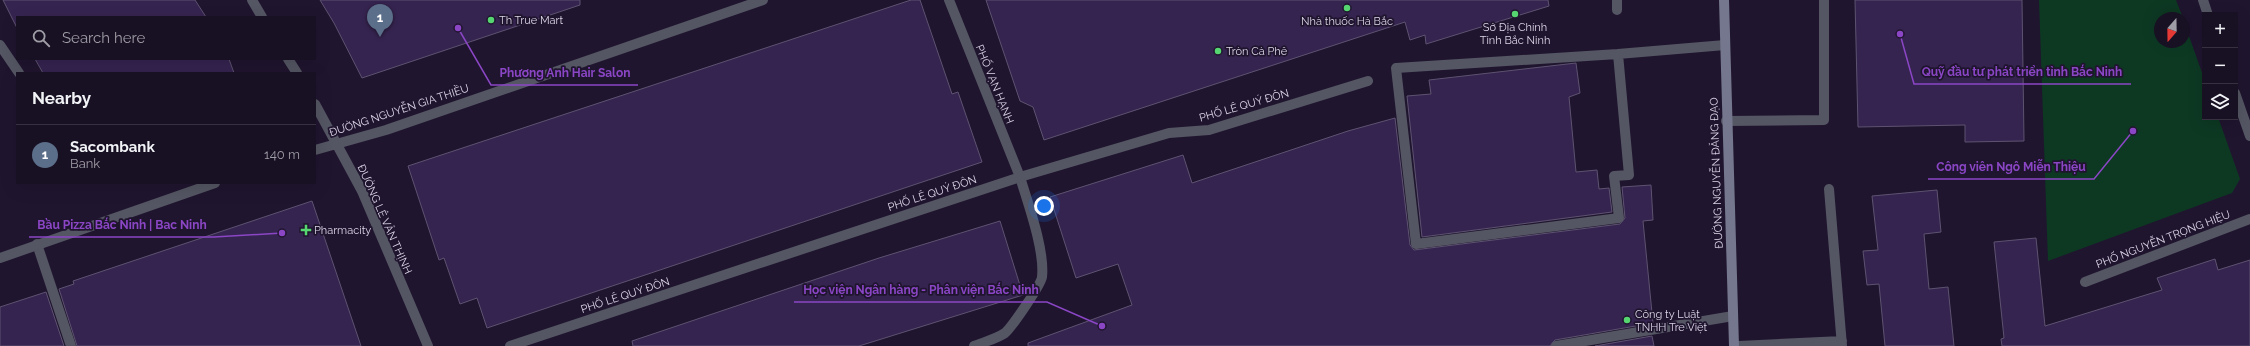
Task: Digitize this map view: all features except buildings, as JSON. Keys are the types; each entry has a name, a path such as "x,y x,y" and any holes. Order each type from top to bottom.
{"main road":[{"name":"ĐƯỜNG NGUYỄN ĐĂNG ĐẠO","path":"1724,0 1726,121 1734,346"}],"street":[{"path":"252,0 261,16"},
{"name":"ĐƯỜNG NGUYỄN GIA THIỀU","path":"316,150 386,130 763,0"},
{"name":"PHỐ VẠN HẠNH","path":"949,0 1020,177 1042,262 1042,279 1028,303 1005,332 974,346"},
{"path":"1617,0 1617,10"},
{"path":"1726,121 1824,120 1824,0"},
{"path":"2202,0 2207,12"},
{"path":"0,45 18,72"},
{"path":"1618,54 1629,175 1614,176 1619,218 1416,244 1396,68 1618,54 1725,45"},
{"path":"289,60 296,72"},
{"name":"PHỐ LÊ QUÝ ĐÔN","path":"510,346 1020,177 1169,133 1209,130 1368,82"},
{"path":"2238,102 2250,136"},
{"name":"ĐƯỜNG LÊ VĂN THỊNH","path":"316,106 337,143 362,193 428,346"},
{"path":"0,258 212,184"},
{"path":"1739,346 1842,344 1829,189"},
{"name":"PHỐ NGUYỄN TRỌNG HIỆU","path":"2085,282 2250,219"},
{"path":"37,244 71,346"},
{"path":"1556,346 1682,326 1733,316"}],"green space":[{"path":"2039,0 2176,0 2181,12 2154,12 2154,48 2190,48 2190,39 2202,73 2202,120 2219,120 2240,179 2232,193 2048,261"}],"place":[{"name":"Nhà thuốc Hà Bắc","path":"1347,8"},
{"name":"Sở Địa Chính Tỉnh Bắc Ninh","path":"1515,14"},
{"name":"Th True Mart","path":"491,20"},
{"name":"Phương Anh Hair Salon","path":"458,28"},
{"name":"Quỹ đầu tư phát triển tỉnh Bắc Ninh","path":"1900,34"},
{"name":"Sacombank","path":"380,37"},
{"name":"Tròn Cà Phê","path":"1218,51"},
{"name":"Công viên Ngô Miễn Thiệu","path":"2133,131"},
{"name":"Pharmacity","path":"306,230"},
{"name":"Bầu Pizza Bắc Ninh | Bac Ninh","path":"282,233"},
{"name":"Công ty Luật TNHH Tre Việt","path":"1627,320"},
{"name":"Học viện Ngân hàng - Phân viện Bắc Ninh","path":"1102,326"}]}
